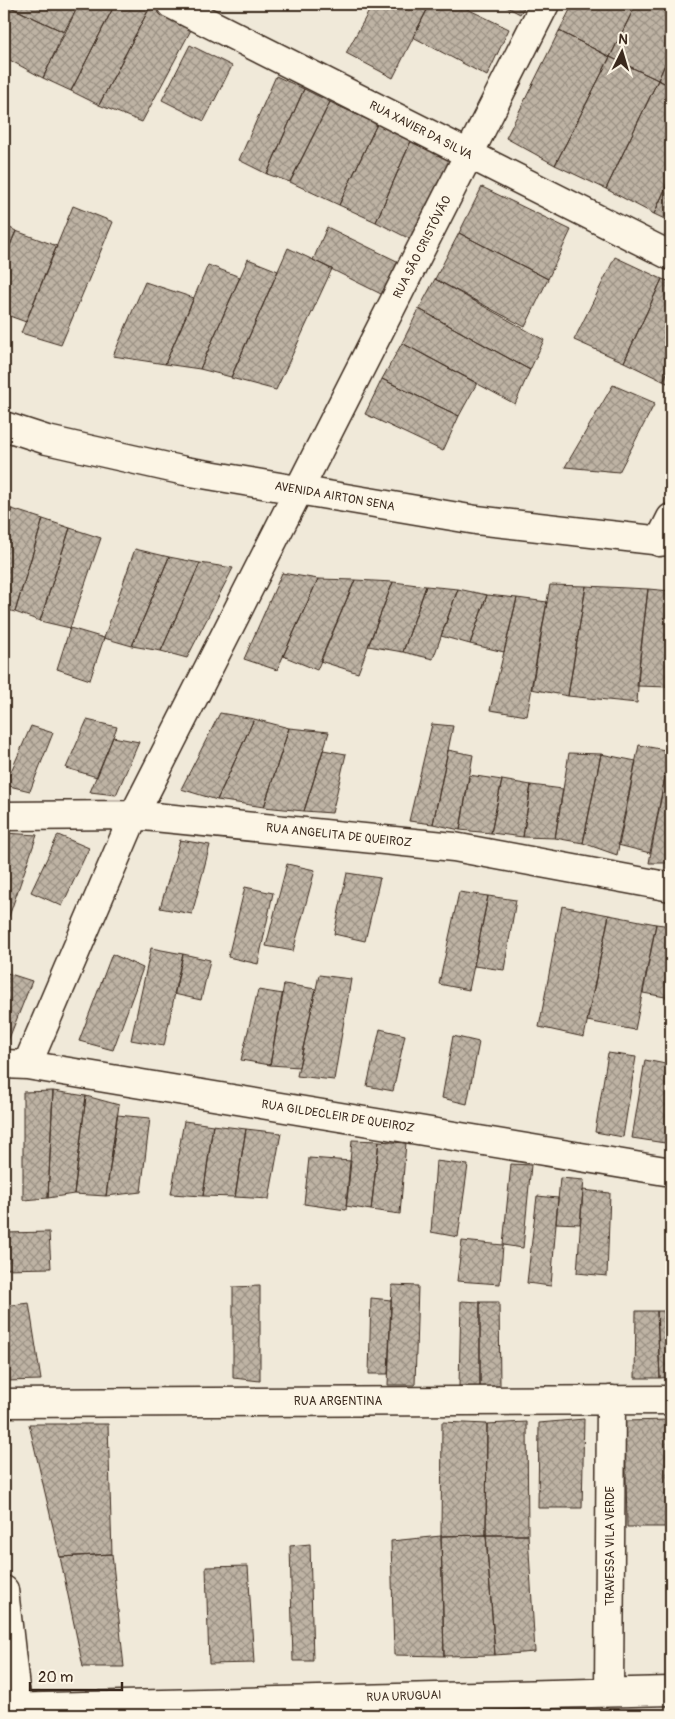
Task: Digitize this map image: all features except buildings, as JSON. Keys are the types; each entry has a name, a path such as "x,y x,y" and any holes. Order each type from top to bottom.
{"street":[{"name":"RUA XAVIER DA SILVA","path":"171,4 671,256"},
{"name":"RUA SÃO CRISTÓVÃO","path":"15,1064 134,815 545,4"},
{"name":"AVENIDA AIRTON SENA","path":"4,426 48,440 185,471 476,520 665,542"},
{"path":"665,542 671,518"},
{"name":"RUA ANGELITA DE QUEIROZ","path":"4,816 134,815 454,847 671,888"},
{"name":"RUA GILDECLEIR DE QUEIROZ","path":"15,1064 671,1172"},
{"name":"TRAVESSA VILA VERDE","path":"609,1691 611,1400"},
{"name":"RUA ARGENTINA","path":"4,1403 671,1400"},
{"path":"4,1590 13,1710"},
{"name":"RUA URUGUAI","path":"13,1710 671,1690"}]}
